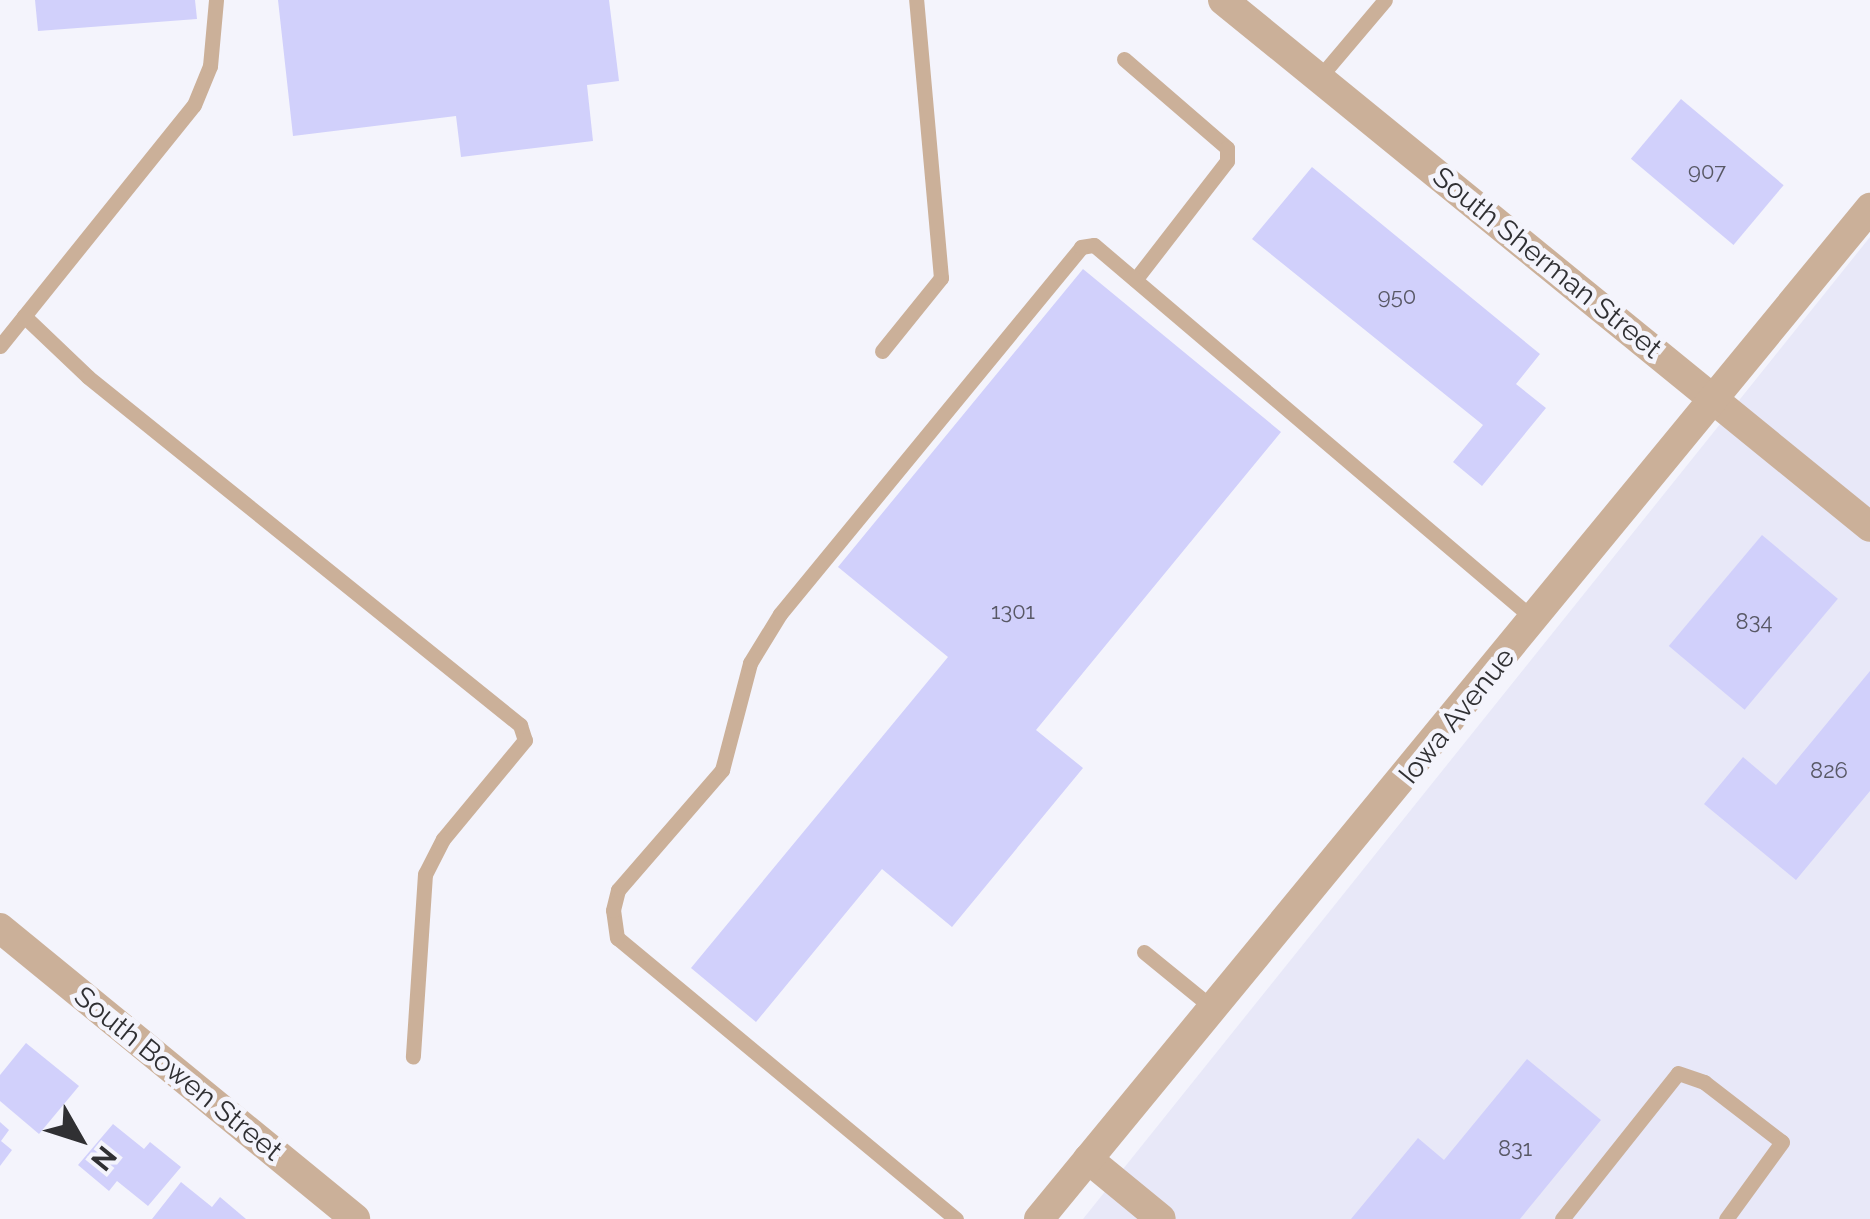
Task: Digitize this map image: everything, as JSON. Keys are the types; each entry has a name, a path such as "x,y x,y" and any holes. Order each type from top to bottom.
{"street":[{"name":"South Sherman Street","path":"1223,0 1870,528"},
{"name":"Iowa Avenue","path":"1039,1219 1870,208"},
{"name":"South Bowen Street","path":"2,934 355,1219"},
{"path":"1088,1159 1161,1219"}],"lane":[{"path":"0,346 194,105 210,66 216,0"},
{"path":"882,351 941,278 916,0"},
{"path":"1319,78 1385,0"},
{"path":"1124,59 1227,148 1227,161 1135,280"},
{"path":"956,1219 617,938 613,910 618,890 722,770 750,663 780,614 1081,247 1094,245 1535,620"},
{"path":"24,316 88,377 520,725 525,740 444,839 425,874 412,1057"},
{"path":"1144,952 1214,1009"},
{"path":"1562,1219 1678,1073 1704,1082 1782,1142 1726,1219"}],"shaded area":[{"path":"1870,237 1870,1219 1083,1219"}],"building":[{"path":"35,0 195,0 197,19 38,31"},
{"path":"278,0 609,0 619,81 587,85 593,141 461,157 456,116 293,136"},
{"path":"1681,99 1784,185 1734,245 1631,159"},
{"path":"1312,167 1540,354 1516,384 1546,408 1482,486 1453,462 1483,425 1252,239"},
{"path":"1083,269 1281,432 1036,730 1083,768 952,927 882,869 756,1022 691,968 948,657 838,567"},
{"path":"1762,535 1838,599 1745,710 1669,646"},
{"path":"1870,671 1870,791 1796,880 1704,804 1743,757 1776,785"},
{"path":"26,1043 79,1086 39,1134 0,1101 0,1075"},
{"path":"1527,1059 1601,1120 1520,1219 1351,1219 1418,1138 1444,1160"},
{"path":"0,1122 9,1130 1,1141 12,1150 0,1166"},
{"path":"113,1124 144,1149 150,1142 181,1167 148,1206 117,1181 109,1191 78,1165"},
{"path":"181,1182 212,1207 220,1197 246,1219 152,1219"}]}
